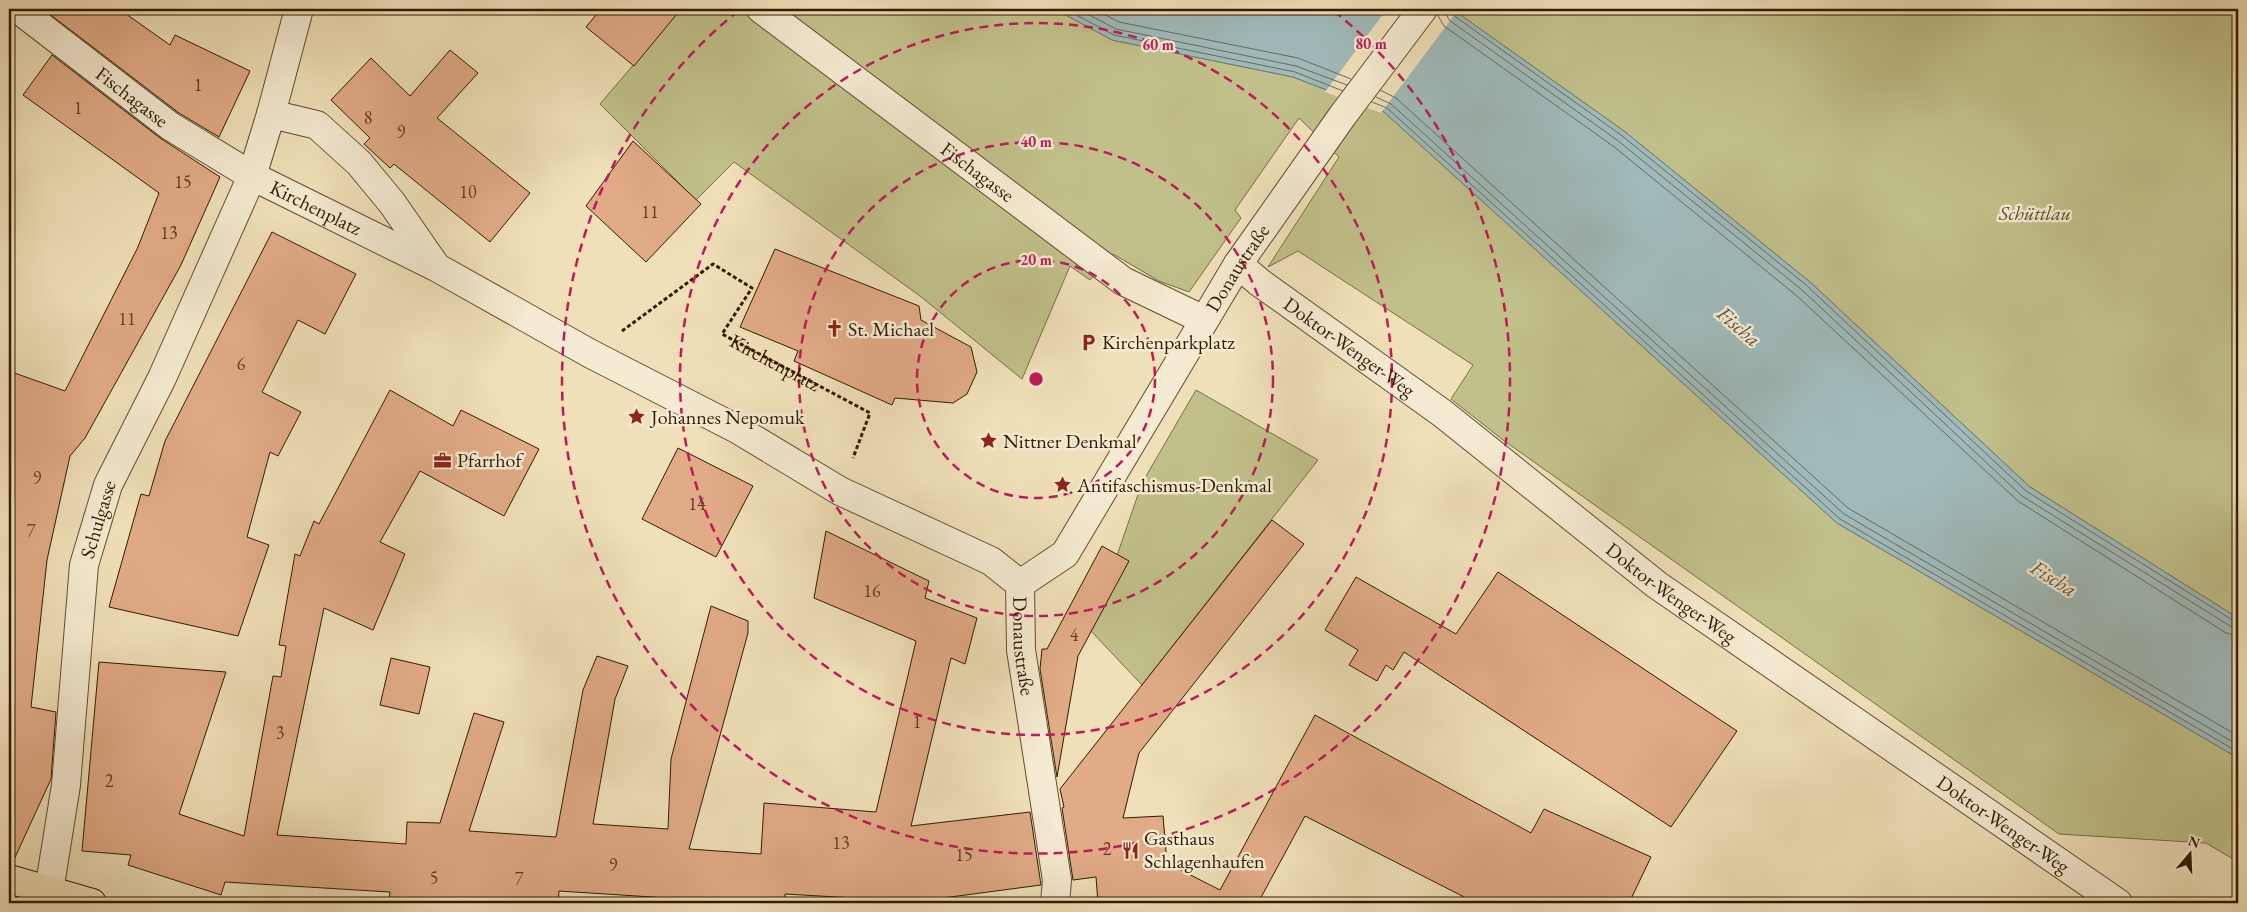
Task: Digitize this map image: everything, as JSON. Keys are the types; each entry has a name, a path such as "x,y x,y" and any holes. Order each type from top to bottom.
{"main road":[{"path":"9,879 92,903"}],"street":[{"name":"Fischagasse","path":"18,9 170,126 252,176"},
{"name":"Kirchenplatz","path":"299,9 252,176 436,267 591,354 737,429 840,491 991,561 1020,584"},
{"name":"Fischagasse","path":"761,9 1123,281 1204,320"},
{"name":"Donaustraße","path":"1055,903 1057,880 1020,650 1020,584 1065,554 1238,264 1343,115 1423,9"},
{"name":"Kirchenplatz","path":"271,114 317,125 359,163 392,204 436,267"},
{"name":"Schulgasse","path":"49,891 66,785 84,565 108,485 162,378 252,176"},
{"name":"Doktor-Wenger-Weg","path":"1238,264 1259,282 1442,414 1657,585 2118,903"}],"path":[{"name":"Kirchenplatz","path":"591,354 713,264 752,288 722,334 870,413 840,491"}],"green space":[{"path":"678,9 1055,9 1112,40 1293,77 1384,112 1837,523 2238,758 2238,862 2206,843 2059,834 1503,440 1451,399 1473,365 1298,251 1268,267 1339,157 1299,118 1235,210 1241,218 1189,292 1159,281 1113,254 1090,280 1070,266 1022,379 920,296 734,162 696,200 600,104 675,16"},
{"name":"Schüttlau","path":"1452,9 2238,9 2238,618 2030,487 1810,282 1624,131"},
{"path":"1196,390 1318,460 1142,685 1091,631 1142,483"}],"water":[{"name":"Fischa","path":"1055,9 1452,9 1624,131 1810,282 2030,487 2238,618 2238,758 1837,523 1384,112 1293,77 1112,40"}],"pier":[{"path":"1387,9 1458,10 1381,113 1325,92"}],"building":[{"path":"43,9 119,9 170,45 175,35 250,71 219,137 179,113"},
{"path":"601,9 681,9 634,66 586,27"},
{"path":"450,50 478,73 437,118 530,193 490,242 394,164 390,168 364,144 370,138 331,100 371,58 410,96"},
{"path":"52,55 160,138 220,177 181,265 85,438 70,456 47,560 31,707 56,712 51,779 12,864 9,864 9,371 65,391 138,247 159,193 23,95"},
{"path":"633,141 701,204 646,262 586,206"},
{"path":"272,232 356,274 325,334 298,320 262,392 301,412 278,456 270,452 247,537 269,545 238,636 109,607 141,494 149,496 165,441"},
{"name":"St. Michael","path":"775,249 919,306 921,320 971,347 977,372 967,394 953,403 895,398 892,405 794,361 798,351 740,327"},
{"path":"390,390 453,426 461,410 539,449 504,516 420,471 380,542 405,554 373,630 324,608 277,835 406,844 407,822 440,823 474,713 504,722 469,831 556,837 583,690 597,656 628,666 615,699 593,824 668,829 671,759 711,606 748,621 748,633 689,849 761,854 764,803 876,812 916,641 814,598 826,531 929,581 925,598 977,618 965,664 951,658 911,826 1030,812 1041,885 905,903 890,903 889,900 785,894 785,903 745,903 559,891 558,903 389,903 390,892 225,882 221,895 128,865 131,855 82,851 99,662 226,672 179,814 244,836 273,676 281,677 286,646 279,645 295,554 300,556 314,521 319,524"},
{"path":"678,448 753,486 716,557 642,519"},
{"path":"1272,520 1304,544 1139,753 1123,818 1163,816 1167,863 1220,890 1315,715 1531,833 1544,809 1651,857 1629,903 1476,903 1305,816 1258,903 1098,903 1096,877 1073,880 1060,789"},
{"path":"1102,546 1129,561 1078,656 1057,777 1040,669 1042,649 1047,649"},
{"path":"1498,572 1737,731 1671,827 1404,652 1393,670 1386,665 1377,681 1349,665 1358,650 1325,630 1356,577 1456,634"},
{"path":"391,658 430,667 419,714 380,705"}],"place":[{"name":"St. Michael","path":"834,329"},
{"name":"Kirchenparkplatz","path":"1088,342"},
{"name":"Johannes Nepomuk","path":"637,417"},
{"name":"Nittner Denkmal","path":"989,441"},
{"name":"Pfarrhof","path":"443,460"},
{"name":"Antifaschismus-Denkmal","path":"1063,485"},
{"name":"Gasthaus Schlagenhaufen","path":"1130,850"}]}
